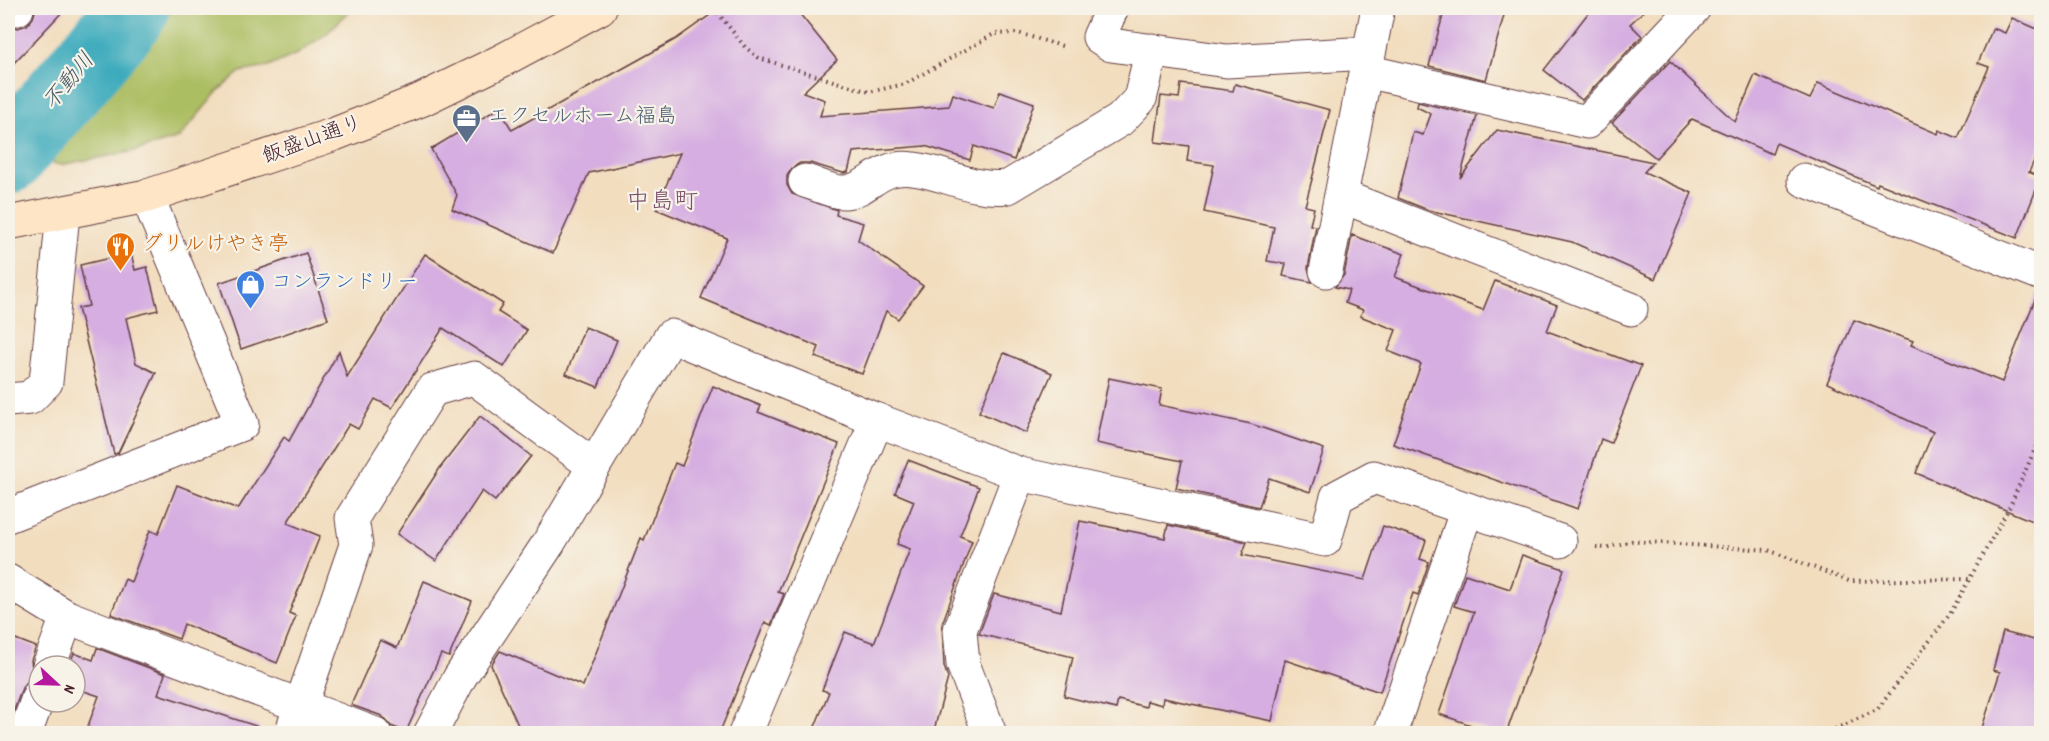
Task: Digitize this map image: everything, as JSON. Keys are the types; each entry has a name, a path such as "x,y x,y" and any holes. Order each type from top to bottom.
{"street":[{"name":"飯盛山通り","path":"8,223 147,196 335,134 421,100 503,60 600,8"},
{"path":"1112,8 1099,37 1111,45 1227,60 1368,62 1587,122 1694,8"},
{"path":"1326,271 1378,8"},
{"path":"805,181 845,193 866,184 886,170 913,169 987,189 1008,187 1120,120 1140,99 1152,51"},
{"path":"1804,180 2042,274"},
{"path":"8,516 242,424 147,196"},
{"path":"1341,196 1631,309"},
{"path":"8,400 30,398 46,382 63,214"},
{"path":"430,734 460,677 548,544 671,336 877,420 1020,474 1325,540 1337,497 1374,477 1560,542"},
{"path":"295,720 356,545 352,518 432,390 474,378 594,466"},
{"path":"745,734 877,420"},
{"path":"990,734 963,664 960,630 1020,474"},
{"path":"1390,734 1467,509"},
{"path":"8,582 67,617 295,720 375,734"},
{"path":"53,654 67,617"},
{"path":"25,734 32,714"}],"path":[{"path":"714,8 745,47 759,58 869,92 905,84 994,34 1018,33 1084,52 1111,45"},
{"path":"1824,734 1877,710 1950,614 2009,508 2042,433"},
{"path":"1560,542 1605,548 1632,541 1768,550 1849,581 1970,579"}],"green space":[{"path":"172,8 353,8 327,33 299,53 268,67 240,72 217,92 179,138 135,151 60,165 42,160 119,78"}],"building":[{"path":"36,8 66,8 8,69 8,25 18,28 27,25 33,18"},
{"path":"720,8 795,8 837,60 803,92 825,100 820,116 949,106 953,94 994,108 1000,91 1034,103 1014,160 974,146 970,160 925,146 853,152 848,172 843,173 810,163 800,163 792,168 787,176 787,185 792,194 837,210 836,215 863,223 858,240 923,286 898,319 886,311 862,374 815,357 819,347 701,298 727,238 656,209 680,153 589,173 553,253 452,209 457,195 431,149 499,108 512,130 676,39"},
{"path":"1445,8 1506,8 1486,80 1429,66"},
{"path":"1592,8 1647,8 1630,24 1642,36 1582,100 1544,70"},
{"path":"2012,18 2042,31 2042,143 2029,172 2041,177 2017,238 1878,183 1877,186 1776,143 1772,154 1692,119 1656,158 1612,123 1670,61 1735,122 1755,75 1810,99 1818,83 1938,134 1939,130 1958,138 1989,67 1978,63 1993,28 2005,33"},
{"path":"1181,84 1233,91 1235,84 1330,110 1305,206 1314,208 1310,225 1316,226 1308,268 1312,282 1283,276 1286,264 1267,261 1274,227 1204,212 1214,165 1187,161 1189,146 1155,142 1161,96 1179,98"},
{"path":"1418,102 1477,116 1460,178 1497,130 1653,162 1644,172 1692,193 1655,279 1572,242 1428,210 1398,198 1413,132 1423,135 1431,114 1417,107"},
{"path":"1352,235 1404,254 1395,277 1483,310 1495,281 1557,305 1547,331 1641,366 1611,443 1601,439 1578,509 1393,444 1421,364 1388,351 1396,330 1360,316 1363,310 1345,303 1349,290 1335,287 1344,275"},
{"path":"131,253 135,270 147,267 158,310 126,318 136,363 156,373 118,453 114,454 78,308 89,306 80,265"},
{"path":"306,253 328,319 241,349 219,283"},
{"path":"425,254 503,304 498,312 527,330 504,367 443,328 392,408 375,399 358,429 349,424 287,523 320,536 289,613 296,616 277,663 184,624 179,639 111,614 125,579 131,582 150,530 158,534 177,485 238,509 284,437 289,441 339,351 347,377"},
{"path":"2038,292 2042,292 2042,525 1916,473 1933,432 1827,383 1854,320 1913,341 1911,345 2002,382"},
{"path":"585,327 617,340 598,387 566,374"},
{"path":"1004,353 1052,373 1026,433 979,412"},
{"path":"1109,378 1162,389 1159,405 1251,424 1324,449 1310,492 1269,478 1259,507 1176,488 1182,461 1096,443"},
{"path":"713,386 761,406 758,412 839,444 778,592 784,594 771,625 765,622 719,734 522,734 491,665 500,651 583,686 641,538 644,540 675,463 682,466"},
{"path":"480,416 531,456 495,501 482,491 436,561 397,534 440,468"},
{"path":"908,460 979,487 960,536 972,541 942,624 944,666 948,678 933,734 812,734 829,692 822,690 845,632 874,643 910,549 897,544 914,501 895,493"},
{"path":"1080,521 1165,538 1168,525 1247,542 1242,555 1365,580 1383,526 1426,540 1420,559 1429,562 1418,595 1413,593 1380,692 1285,660 1272,721 1163,698 1162,705 1147,701 1146,707 1118,700 1116,709 1064,696 1073,657 979,634 994,594 1061,611"},
{"path":"1522,555 1564,569 1506,734 1497,734 1439,714 1474,612 1454,606 1465,574 1510,589"},
{"path":"424,581 472,601 449,657 441,654 406,732 391,726 382,716 351,705 380,640 397,648"},
{"path":"2003,632 2042,642 2042,734 1980,734 2000,672 1993,670"},
{"path":"8,636 36,647 33,654 27,654 27,682 22,688 8,727"},
{"path":"97,648 165,674 158,694 259,727 258,734 85,734 99,696 87,692 87,658 93,660"}],"waterway":[{"name":"不動川","path":"8,157 133,8"}],"place":[{"name":"エクセルホーム福島","path":"467,144"},
{"name":"グリルけやき亭","path":"121,272"},
{"name":"コンランドリー","path":"250,310"}],"district":[{"name":"中島町","path":"662,203"}]}
